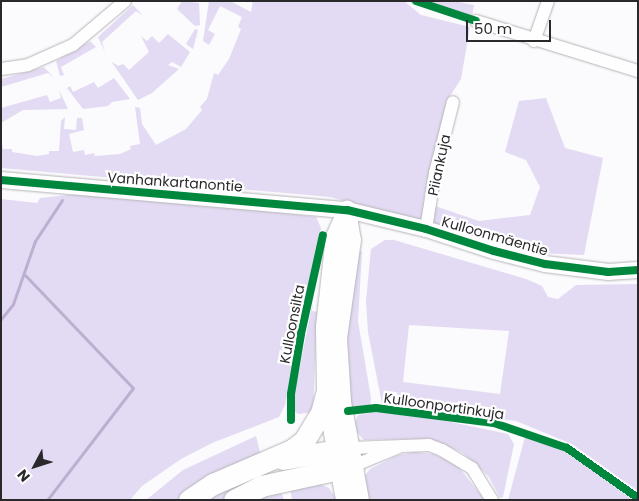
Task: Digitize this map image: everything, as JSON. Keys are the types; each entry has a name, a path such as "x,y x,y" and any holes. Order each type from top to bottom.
{"highway":[{"path":"189,500 213,484 304,441 321,414 326,394"},
{"path":"256,464 344,458"},
{"path":"234,500 261,486 344,458"}],"main road":[{"path":"347,210 335,237 325,327 326,394 344,458 360,500"},
{"path":"345,500 338,338 352,240 347,210"}],"street":[{"path":"1,69 28,64 73,45 125,1"},
{"path":"534,41 548,1"},
{"path":"476,21 528,36 534,41 638,71"},
{"name":"Piiankuja","path":"426,229 435,173 453,102"},
{"name":"Vanhankartanontie","path":"1,180 347,210"},
{"name":"Kulloonmäentie","path":"347,210 426,229 494,251 545,264 608,272 638,270"},
{"path":"344,458 401,446 429,445 464,460 483,482 492,500"},
{"path":"344,458 401,446"}],"shaded area":[{"path":"182,1 199,3 200,25 195,26 177,9"},
{"path":"209,1 230,1 251,12 253,1 404,1 421,15 470,27 461,79 446,102 423,202 479,221 530,215 540,187 526,160 505,152 519,101 546,98 565,148 603,158 584,255 535,253 330,197 1,168 1,138 3,149 12,149 12,152 37,156 49,154 49,151 59,151 61,121 65,117 64,129 76,130 77,118 82,118 84,130 69,134 73,152 84,150 85,155 94,153 95,156 120,154 131,149 130,146 140,144 135,107 140,108 142,124 156,145 186,129 202,110 200,107 207,99 214,73 218,75 229,59 241,29 238,27 242,17 220,6 208,30 215,34 209,45 203,41"},
{"path":"424,1 453,1 474,5 472,16"},
{"path":"133,5 143,16 136,11 102,42 105,52 98,37"},
{"path":"195,29 198,30 193,49 186,44"},
{"path":"168,34 190,52 181,67 172,62 168,65 179,69 152,93 138,100 111,61 118,66 123,64 129,70 149,52 141,36 147,41 152,36 159,43"},
{"path":"90,41 96,47 61,67 64,75 60,76 56,61"},
{"path":"44,67 54,78 48,73 1,87 1,79"},
{"path":"114,78 130,99 112,102 108,106 83,109 67,88 70,86 73,92 94,82 98,88"},
{"path":"59,90 68,109 23,110 1,123 1,108 47,95 50,102 61,98"},
{"path":"77,194 232,206 316,217 321,228 285,405 279,417 212,443 181,459 142,486 130,500 1,500 1,199 37,203 40,198"},
{"path":"385,240 394,240 526,279 542,286 548,297 558,299 576,285 638,284 638,491 572,444 516,421 382,404 368,332 366,301 371,249","holes":["409,325 509,331 500,394 403,382"]},
{"path":"358,248 362,252 358,321 371,398 370,405 348,407 345,345"},
{"path":"313,301 312,311 317,312 313,412 299,414 293,411 294,396"},
{"path":"376,412 441,420 508,434 514,444 503,497 500,498 489,477 463,453 441,443 421,439 364,440 353,428 358,415"},
{"path":"256,436 261,456 176,500 146,500 183,470"},
{"path":"525,437 566,451 633,500 508,500"},
{"path":"415,452 434,454 457,465 485,500 365,500 363,478 370,469 398,455"},
{"path":"263,474 227,500 208,500 220,492"},
{"path":"320,484 329,488 337,500 292,500 290,488"},
{"path":"281,492 284,500 253,500 266,495"}],"waterway":[{"path":"1,319 13,304 35,241 62,200"},
{"path":"25,275 133,388 47,500"}],"cycle path":[{"path":"416,1 476,21"},
{"path":"1,180 347,210 426,229 494,251 545,264 608,272 638,270"},
{"name":"Kulloonsilta","path":"291,420 291,394 301,334 323,235"},
{"name":"Kulloonportinkuja","path":"348,411 376,408 494,423 567,448 638,498"}]}
